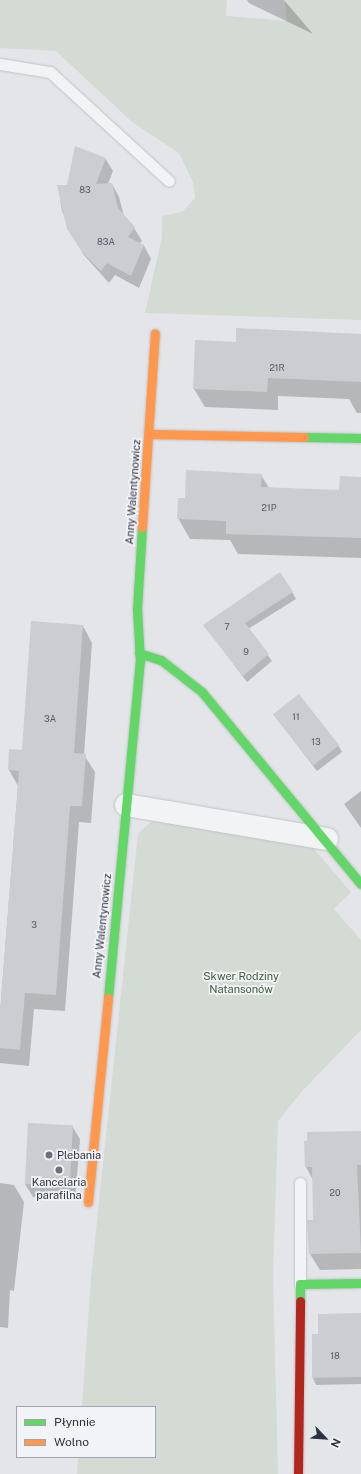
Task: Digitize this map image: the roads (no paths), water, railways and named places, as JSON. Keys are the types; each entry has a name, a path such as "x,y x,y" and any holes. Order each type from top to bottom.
{"street":[{"name":"Anny Walentynowicz","path":"88,1202 139,653 137,609 156,332"},
{"path":"149,434 361,438"},
{"path":"139,653 161,660 202,692 327,839 361,884"},
{"path":"126,805 327,839"},
{"path":"298,1474 300,1284 361,1283"}],"lane":[{"path":"0,64 50,72 169,181"},
{"path":"300,1183 300,1284"}],"place":[{"name":"Plebania","path":"49,1155"},
{"name":"Kancelaria parafilna","path":"59,1170"}],"park label":[{"name":"Skwer Rodziny Natansonów","path":"241,983"}]}
